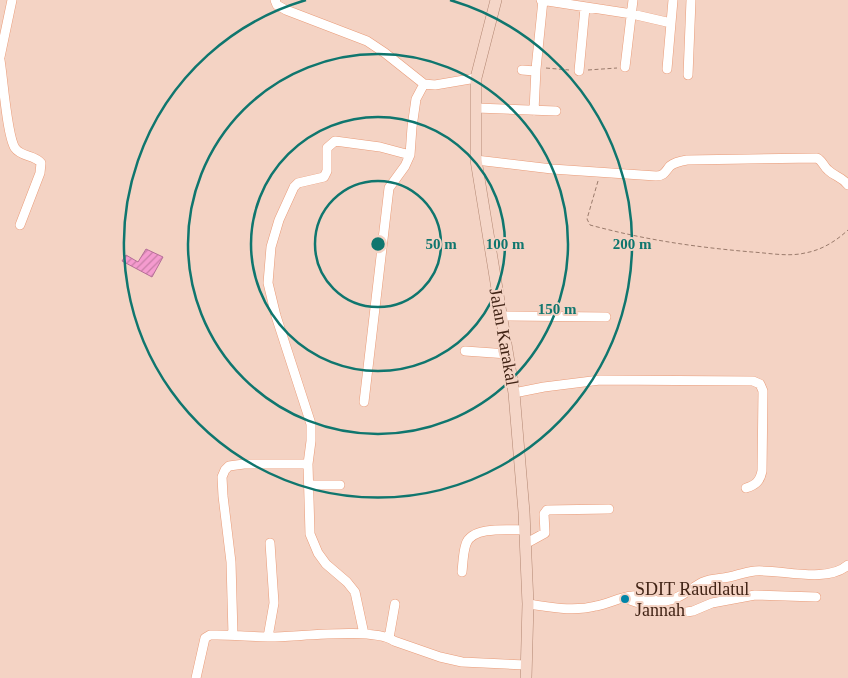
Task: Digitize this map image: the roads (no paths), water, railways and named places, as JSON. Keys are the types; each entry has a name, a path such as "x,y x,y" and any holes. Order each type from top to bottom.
{"main road":[{"name":"Jalan Karakal","path":"496,0 476,78 476,160 514,393 524,512 528,604 526,678"}],"street":[{"path":"12,0 0,58 9,133 14,146 19,152 36,158 41,163 40,173 20,225"},
{"path":"275,0 278,5 286,10 367,41 424,84 435,85 476,78"},
{"path":"534,110 542,0 632,14 671,23"},
{"path":"625,67 633,0"},
{"path":"667,69 673,0"},
{"path":"688,75 691,0"},
{"path":"579,71 585,8"},
{"path":"522,70 536,69"},
{"path":"364,402 389,188 405,166 410,155 416,100 424,84"},
{"path":"476,108 556,111"},
{"path":"364,634 355,592 348,582 326,564 318,553 310,534 308,464 311,424 276,316 268,283 271,247 279,220 294,187 301,181 320,179 325,175 327,171 327,148 332,143 355,143 410,155"},
{"path":"476,160 552,169 656,176 665,173 678,162 687,160 817,158 822,160 827,170 839,176 848,185"},
{"path":"501,316 606,317"},
{"path":"465,351 508,354"},
{"path":"514,393 600,380 753,381 760,384 763,391 762,471 761,480 755,485 746,488"},
{"path":"233,635 231,562 223,496 222,477 224,470 229,466 244,464 308,464"},
{"path":"309,485 340,485"},
{"path":"525,544 545,533 544,514 547,510 609,509"},
{"path":"462,572 466,544 470,536 477,532 524,530"},
{"path":"268,637 274,603 270,542"},
{"path":"528,604 576,609 595,607 632,596 643,596 657,601 666,601 716,577 724,578 756,571 824,574 840,570 848,565"},
{"path":"624,598 656,609 680,613 694,611 712,604 755,596 816,598"},
{"path":"389,638 395,604"},
{"path":"196,678 205,638 210,635 268,637 332,633 364,634 389,638 440,657 462,662 526,665"}],"place":[{"name":"SDIT Raudlatul Jannah","path":"625,599"}]}
